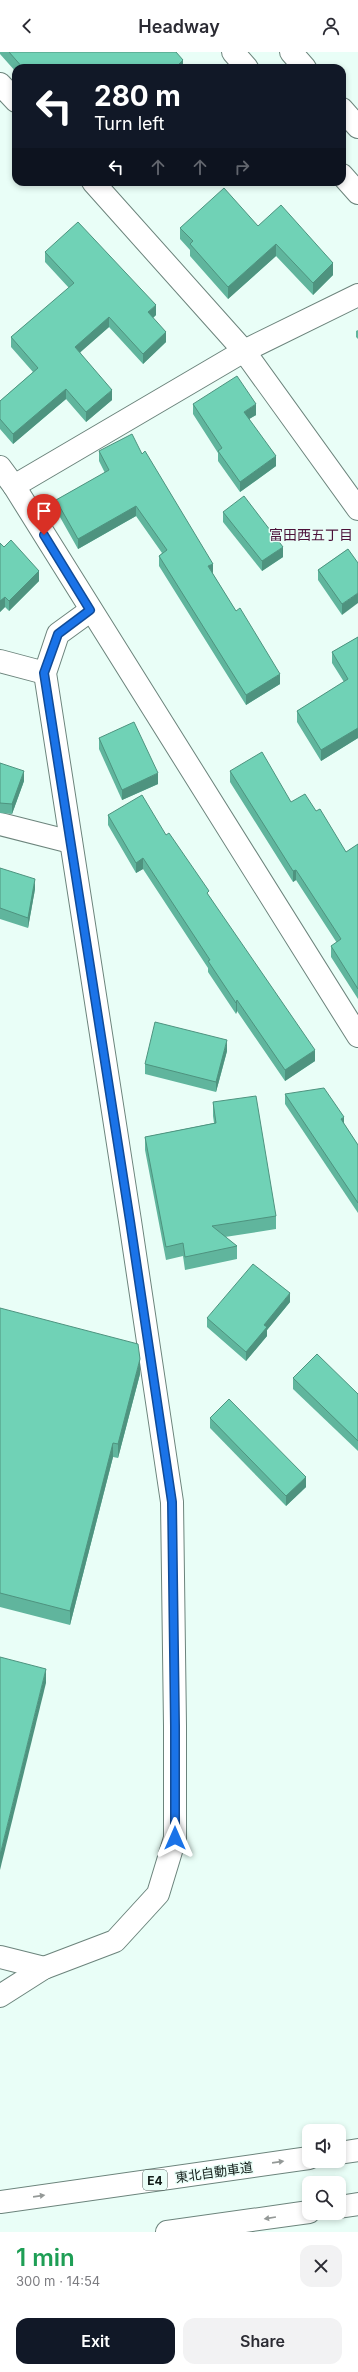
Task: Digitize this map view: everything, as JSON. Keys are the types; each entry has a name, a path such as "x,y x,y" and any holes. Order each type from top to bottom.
{"main road":[{"path":"233,52 244,64"},
{"path":"291,52 302,64"},
{"path":"0,84 12,97"},
{"path":"346,114 358,127"},
{"path":"346,180 358,193"},
{"path":"97,186 244,351 358,509"},
{"path":"14,486 244,351 358,295"},
{"path":"0,467 14,486 90,610 358,1036"},
{"path":"0,1996 44,1968 115,1941 158,1894 175,1838 172,1502 44,673 58,634 90,610"},
{"path":"0,661 44,673"},
{"path":"0,824 71,842"},
{"path":"0,1957 44,1968"},
{"path":"346,2152 358,2150"},
{"name":"東北自動車道","path":"0,2202 302,2159"},
{"path":"346,2206 358,2204"},
{"path":"167,2232 302,2213"}],"building":[{"path":"9,52 176,52 183,60 179,64 20,64"},
{"path":"224,188 258,226 281,205 333,263 313,283 276,244 228,287 190,244 193,241 180,228"},
{"path":"78,222 156,305 148,312 166,332 143,354 109,317 75,347 112,390 86,412 66,389 13,434 0,419 0,401 38,368 11,337 74,283 45,252"},
{"path":"237,376 256,404 244,412 276,456 240,482 218,451 222,448 193,404"},
{"path":"132,434 142,454 145,451 213,564 208,566 236,611 240,608 280,674 246,695 159,556 167,550 136,506 78,539 56,500 109,470 99,451"},
{"path":"244,496 283,547 262,561 223,512"},
{"path":"11,540 39,571 9,601 5,597 0,601 0,543 4,547"},
{"path":"348,549 358,563 358,593 342,604 318,570"},
{"path":"358,637 358,728 321,750 297,711 348,679 332,652"},
{"path":"134,722 158,773 122,790 99,738"},
{"path":"262,752 291,802 305,794 316,811 320,809 346,852 358,844 358,989 331,946 341,939 296,870 293,871 230,771"},
{"path":"0,763 24,771 12,804 0,803"},
{"path":"142,795 166,835 169,833 209,891 207,893 315,1050 285,1070 237,1000 236,1003 208,961 210,960 143,858 136,863 108,815"},
{"path":"0,868 35,879 28,918 0,908"},
{"path":"155,1022 227,1040 216,1082 145,1064"},
{"path":"324,1088 344,1117 341,1119 358,1145 358,1203 285,1094"},
{"path":"256,1096 276,1216 212,1226 237,1246 185,1257 183,1243 166,1247 145,1137 216,1123 213,1102"},
{"path":"253,1264 290,1293 264,1325 267,1327 246,1352 207,1318"},
{"path":"0,1308 138,1344 140,1359 118,1444 113,1443 70,1611 0,1593"},
{"path":"317,1354 358,1394 358,1441 293,1378"},
{"path":"229,1399 306,1477 286,1496 210,1418"},
{"path":"0,1657 46,1669 0,1855"}],"district":[{"name":"富田西五丁目","path":"311,534"}],"route":[{"path":"44,535 90,610 58,634 44,673 130,1221 172,1502 175,1838"}]}
